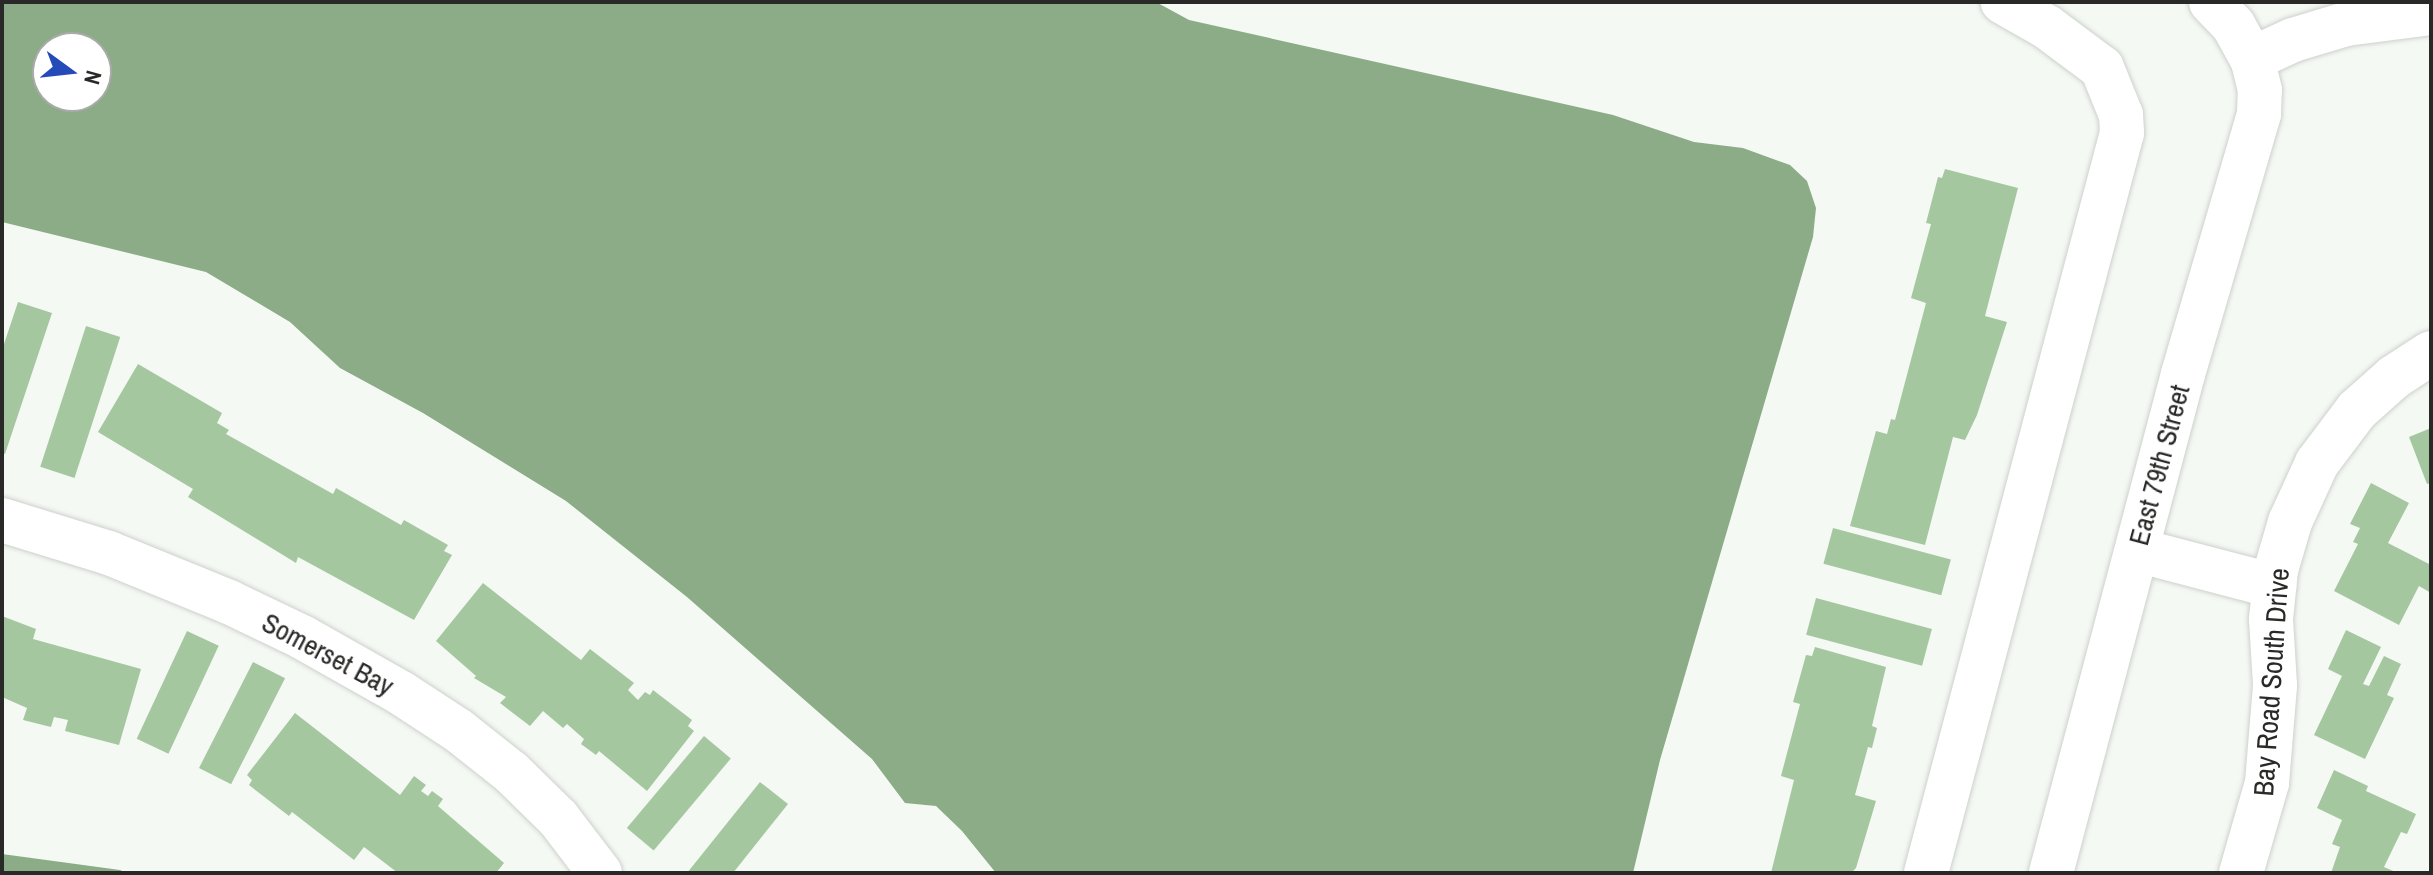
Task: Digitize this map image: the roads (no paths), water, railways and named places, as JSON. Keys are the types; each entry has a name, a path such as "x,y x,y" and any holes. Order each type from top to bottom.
{"street":[{"path":"1926,873 2122,133 2121,115 2102,68 2047,27 2003,2"},
{"name":"East 79th Street","path":"2051,873 2137,550 2259,114 2260,90 2252,59 2234,26 2211,2"},
{"path":"2252,59 2293,40 2346,24 2431,13"},
{"name":"Bay Road South Drive","path":"2241,873 2267,783 2274,718 2271,619 2274,586 2290,522 2326,449 2368,399 2431,353"},
{"name":"Somerset Bay","path":"2,520 109,553 229,602 401,693 459,731 511,772 558,818 600,873"},
{"path":"2137,550 2274,586"}]}
